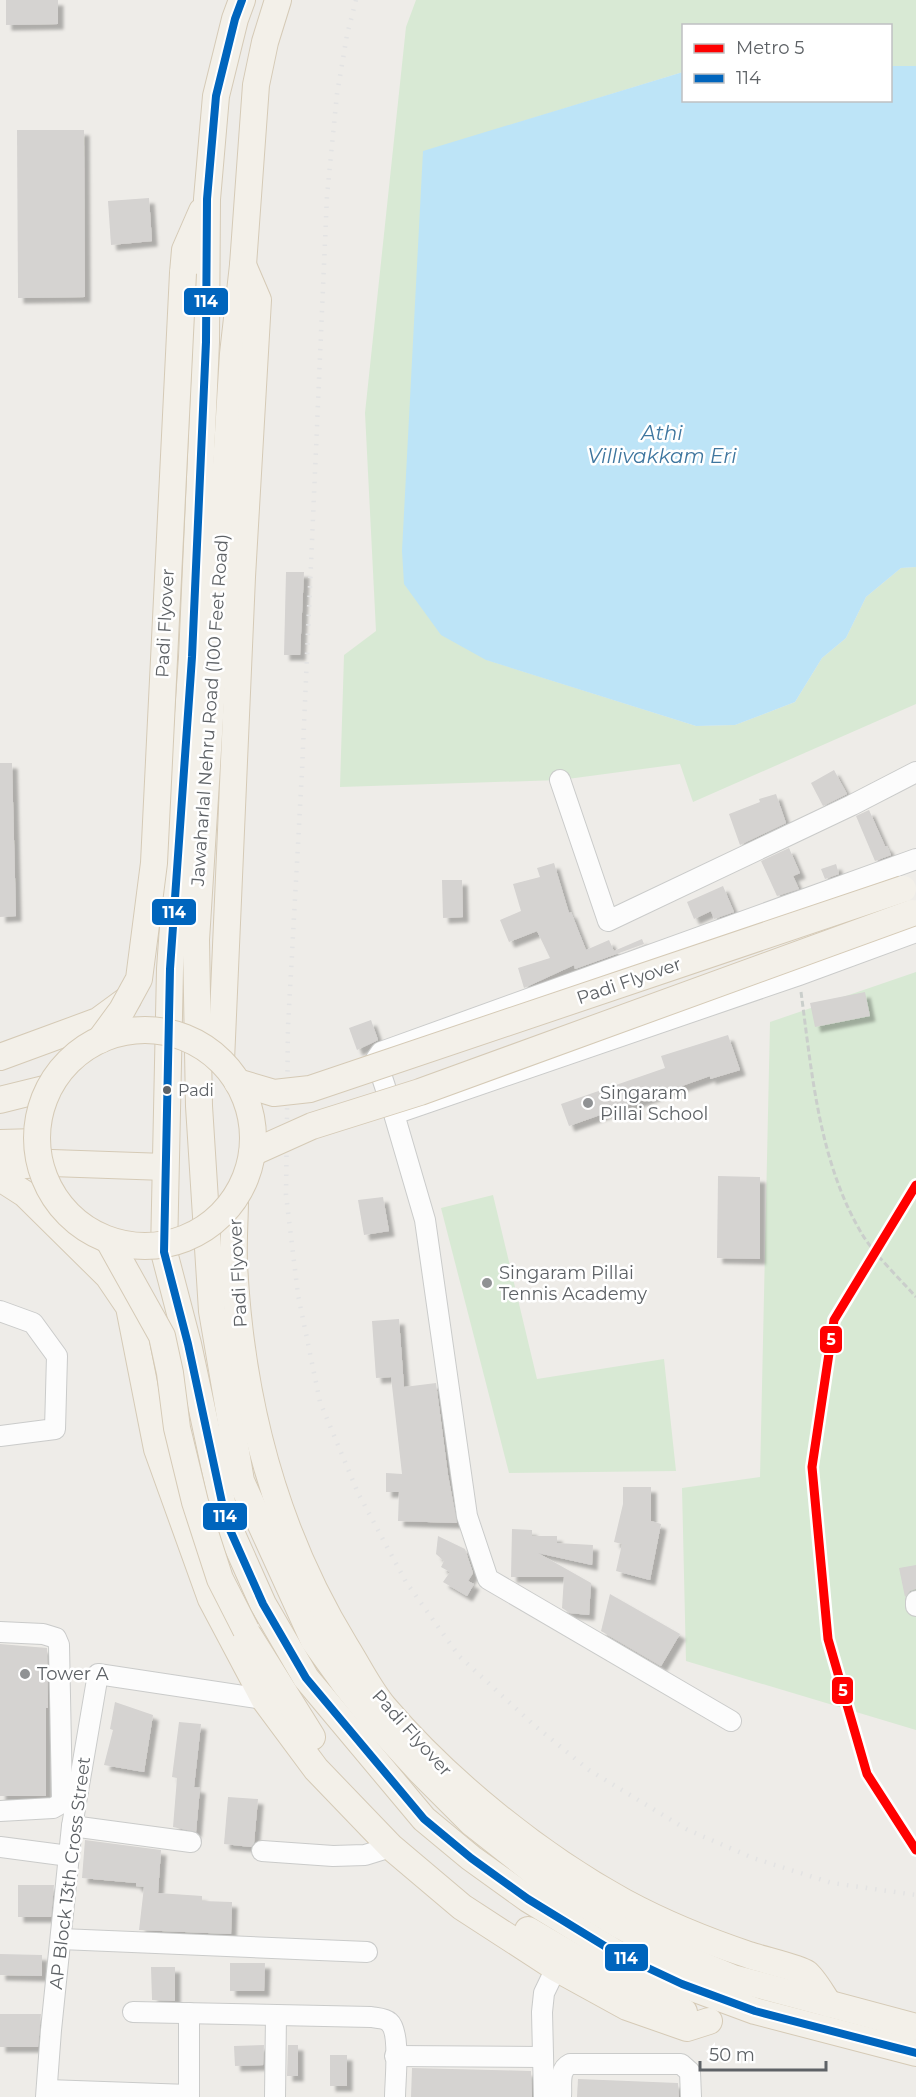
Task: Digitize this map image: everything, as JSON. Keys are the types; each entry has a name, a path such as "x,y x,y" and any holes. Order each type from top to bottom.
{"main road":[{"name":"Jawaharlal Nehru Road (100 Feet Road)","path":"242,0 216,96 207,199 206,342 192,657 170,969 164,1252 194,1373 226,1521 263,1604 306,1678 424,1819 471,1858 528,1899 616,1953 682,1984 755,2011 916,2053"},
{"name":"Jawaharlal Nehru Road (100 Feet Road)","path":"278,0 265,42 256,85 243,265 233,354 196,940 199,1106 212,1311 241,1481 314,1641 376,1723 472,1823 543,1879 621,1926 670,1952 733,1978 916,2027"},
{"name":"Padi Flyover","path":"99,1040 122,1010 139,979 154,863 183,273 185,250 207,199"},
{"path":"221,1061 242,577 258,300 243,265"},
{"name":"Padi Flyover","path":"237,1082 274,1092 310,1089 916,884"},
{"name":"Padi Flyover","path":"252,1153 312,1126 420,1092 916,912"},
{"path":"0,1056 98,1021 170,969"},
{"name":"Padi Flyover","path":"150,1030 168,1033 200,1046 221,1061 237,1082 251,1116 252,1153 246,1177 235,1198 211,1224 180,1241 144,1246 109,1240 80,1225 57,1203 42,1174 36,1142 39,1114 48,1088 70,1060 99,1040 124,1032 150,1030"},
{"path":"0,1100 48,1088"},
{"path":"0,1143 36,1142"},
{"path":"0,1167 52,1163 165,1167"},
{"path":"0,1178 25,1194 108,1275 129,1307 157,1449 211,1599 264,1699 316,1769 391,1847 462,1907 556,1968 627,2007 687,2028 755,2011"},
{"name":"Padi Flyover","path":"235,1198 234,1260 238,1315 250,1399 271,1487 303,1569 330,1621 382,1705 449,1775 564,1866 625,1903 689,1932 748,1955 806,1972 829,2004"},
{"path":"109,1240 162,1336 170,1373 177,1428 195,1502 220,1579 246,1630 310,1736 353,1787 415,1847 493,1909 598,1971 709,2021"},
{"path":"142,1380 194,1373"}],"street":[{"path":"560,780 608,921 852,805 916,772"},
{"path":"731,1721 488,1579 467,1516 425,1220 376,1059 381,1052 916,859"},
{"path":"394,1114 799,975 916,932"},
{"path":"0,1311 33,1323 57,1356 55,1429 0,1436"},
{"path":"916,1601 916,1606"},
{"path":"0,1632 43,1634 56,1638 59,1646 62,1798 60,1804 53,1808 0,1811"},
{"name":"AP Block 13th Cross Street","path":"47,2093 72,1826 98,1674 264,1699"},
{"path":"72,1826 191,1842"},
{"path":"0,1847 69,1856"},
{"path":"262,1851 365,1855 391,1847"},
{"path":"61,1939 366,1952"},
{"path":"544,2097 544,1993 556,1968"},
{"path":"133,2012 381,2019 390,2022 396,2034 395,2097"},
{"path":"47,2093 189,2096 189,2013"},
{"path":"275,2097 276,2015"},
{"path":"395,2056 543,2057"},
{"path":"561,2097 562,2073 564,2068 570,2064 681,2064 690,2072 691,2097"}],"path":[{"path":"799,975 818,1112 832,1167 848,1208 863,1237 916,1296"}],"green space":[{"path":"416,0 916,0 916,66 892,66 892,24 682,24 682,72 423,152 487,660 696,726 735,725 795,702 822,658 846,638 866,597 901,568 916,567 916,704 693,802 680,764 560,780 340,787 344,655 376,631 365,413 406,27"},
{"path":"916,972 916,1730 686,1661 682,1488 760,1477 770,1022"},
{"name":"Singaram Pillai Tennis Academy","path":"493,1195 537,1379 664,1359 676,1471 509,1473 441,1208"}],"water":[{"name":"Athi Villivakkam Eri","path":"892,66 916,66 916,567 901,568 866,597 846,638 822,658 795,702 735,725 696,726 486,660 441,635 404,584 402,551 423,151 682,72 682,102 892,102"}],"building":[{"path":"6,0 58,0 58,24 6,25"},
{"path":"17,130 84,130 85,297 18,298"},
{"path":"149,198 152,241 111,245 108,201"},
{"path":"286,572 304,572 300,655 284,655"},
{"path":"0,763 12,763 16,916 0,917"},
{"path":"834,770 847,794 823,806 811,783"},
{"path":"776,794 786,823 740,845 729,814 760,802 759,799"},
{"path":"869,810 891,855 875,861 856,816"},
{"path":"789,848 800,873 793,876 799,889 777,896 761,861"},
{"path":"554,863 569,913 571,912 586,950 609,940 614,951 642,939 644,944 575,969 574,965 524,988 518,968 550,958 537,931 509,942 500,920 521,911 513,884 540,877 537,868"},
{"path":"836,864 839,874 825,879 821,869"},
{"path":"442,880 462,880 463,917 443,918"},
{"path":"723,886 734,912 714,919 711,911 694,919 687,902"},
{"path":"865,992 870,1016 815,1027 810,1003"},
{"path":"371,1020 378,1040 357,1050 349,1028"},
{"path":"728,1035 740,1070 710,1079 710,1076 569,1126 561,1104 665,1068 661,1056"},
{"path":"718,1176 760,1177 760,1259 717,1258"},
{"path":"383,1197 389,1231 364,1235 358,1200"},
{"path":"399,1319 404,1387 436,1383 457,1523 398,1521 399,1492 386,1492 386,1473 402,1474 391,1377 376,1378 372,1321"},
{"path":"623,1487 651,1487 651,1521 661,1524 650,1580 616,1571 622,1544 614,1542 623,1504"},
{"path":"512,1529 532,1530 532,1536 557,1536 557,1543 593,1545 592,1565 538,1553 591,1583 589,1615 570,1613 562,1608 564,1577 511,1577"},
{"path":"438,1536 465,1549 473,1573 468,1581 474,1584 467,1596 443,1582 450,1572 441,1567 444,1561 436,1554"},
{"path":"916,1565 916,1589 910,1591 905,1597 899,1568"},
{"path":"610,1594 680,1634 661,1666 601,1631"},
{"path":"0,1644 47,1648 46,1796 0,1796"},
{"path":"115,1702 153,1715 144,1772 104,1765 113,1730 110,1729"},
{"path":"179,1722 201,1724 194,1787 200,1788 196,1832 173,1827 177,1778 172,1777"},
{"path":"228,1797 258,1799 254,1843 251,1847 224,1844"},
{"path":"85,1840 161,1850 158,1893 202,1896 202,1901 232,1902 231,1934 139,1930 144,1887 136,1886 136,1883 82,1878"},
{"path":"18,1885 54,1885 51,1917 18,1917"},
{"path":"0,1954 42,1955 42,1976 0,1975"},
{"path":"230,1963 265,1963 264,1991 230,1991"},
{"path":"151,1967 175,1967 175,2001 152,2000"},
{"path":"0,2014 41,2014 38,2047 0,2047"},
{"path":"264,2045 263,2065 235,2066 234,2046"},
{"path":"288,2045 298,2045 298,2076 287,2076"},
{"path":"330,2055 347,2055 347,2086 330,2086"},
{"path":"412,2068 531,2071 532,2097 411,2097"},
{"path":"578,2079 678,2083 679,2097 577,2097"}],"railway":[{"path":"356,0 347,35 337,94 327,196 302,771 288,1027 286,1195 298,1295 320,1402 358,1493 406,1582 459,1656 535,1726 589,1770 686,1829 753,1858 832,1883 916,1895"}],"metro line":[{"name":"5","path":"916,1185 834,1320 812,1467 828,1639 867,1774 916,1850"}],"transit line":[{"name":"114","path":"242,0 216,96 207,199 206,342 192,657 170,969 164,1252 188,1344 226,1521 263,1604 306,1678 424,1819 471,1858 528,1899 616,1953 682,1984 755,2011 916,2053"}],"place":[{"name":"Padi","path":"167,1090"},
{"name":"Singaram Pillai School","path":"588,1103"},
{"name":"Singaram Pillai Tennis Academy","path":"487,1283"},
{"name":"Tower A","path":"25,1674"}]}
